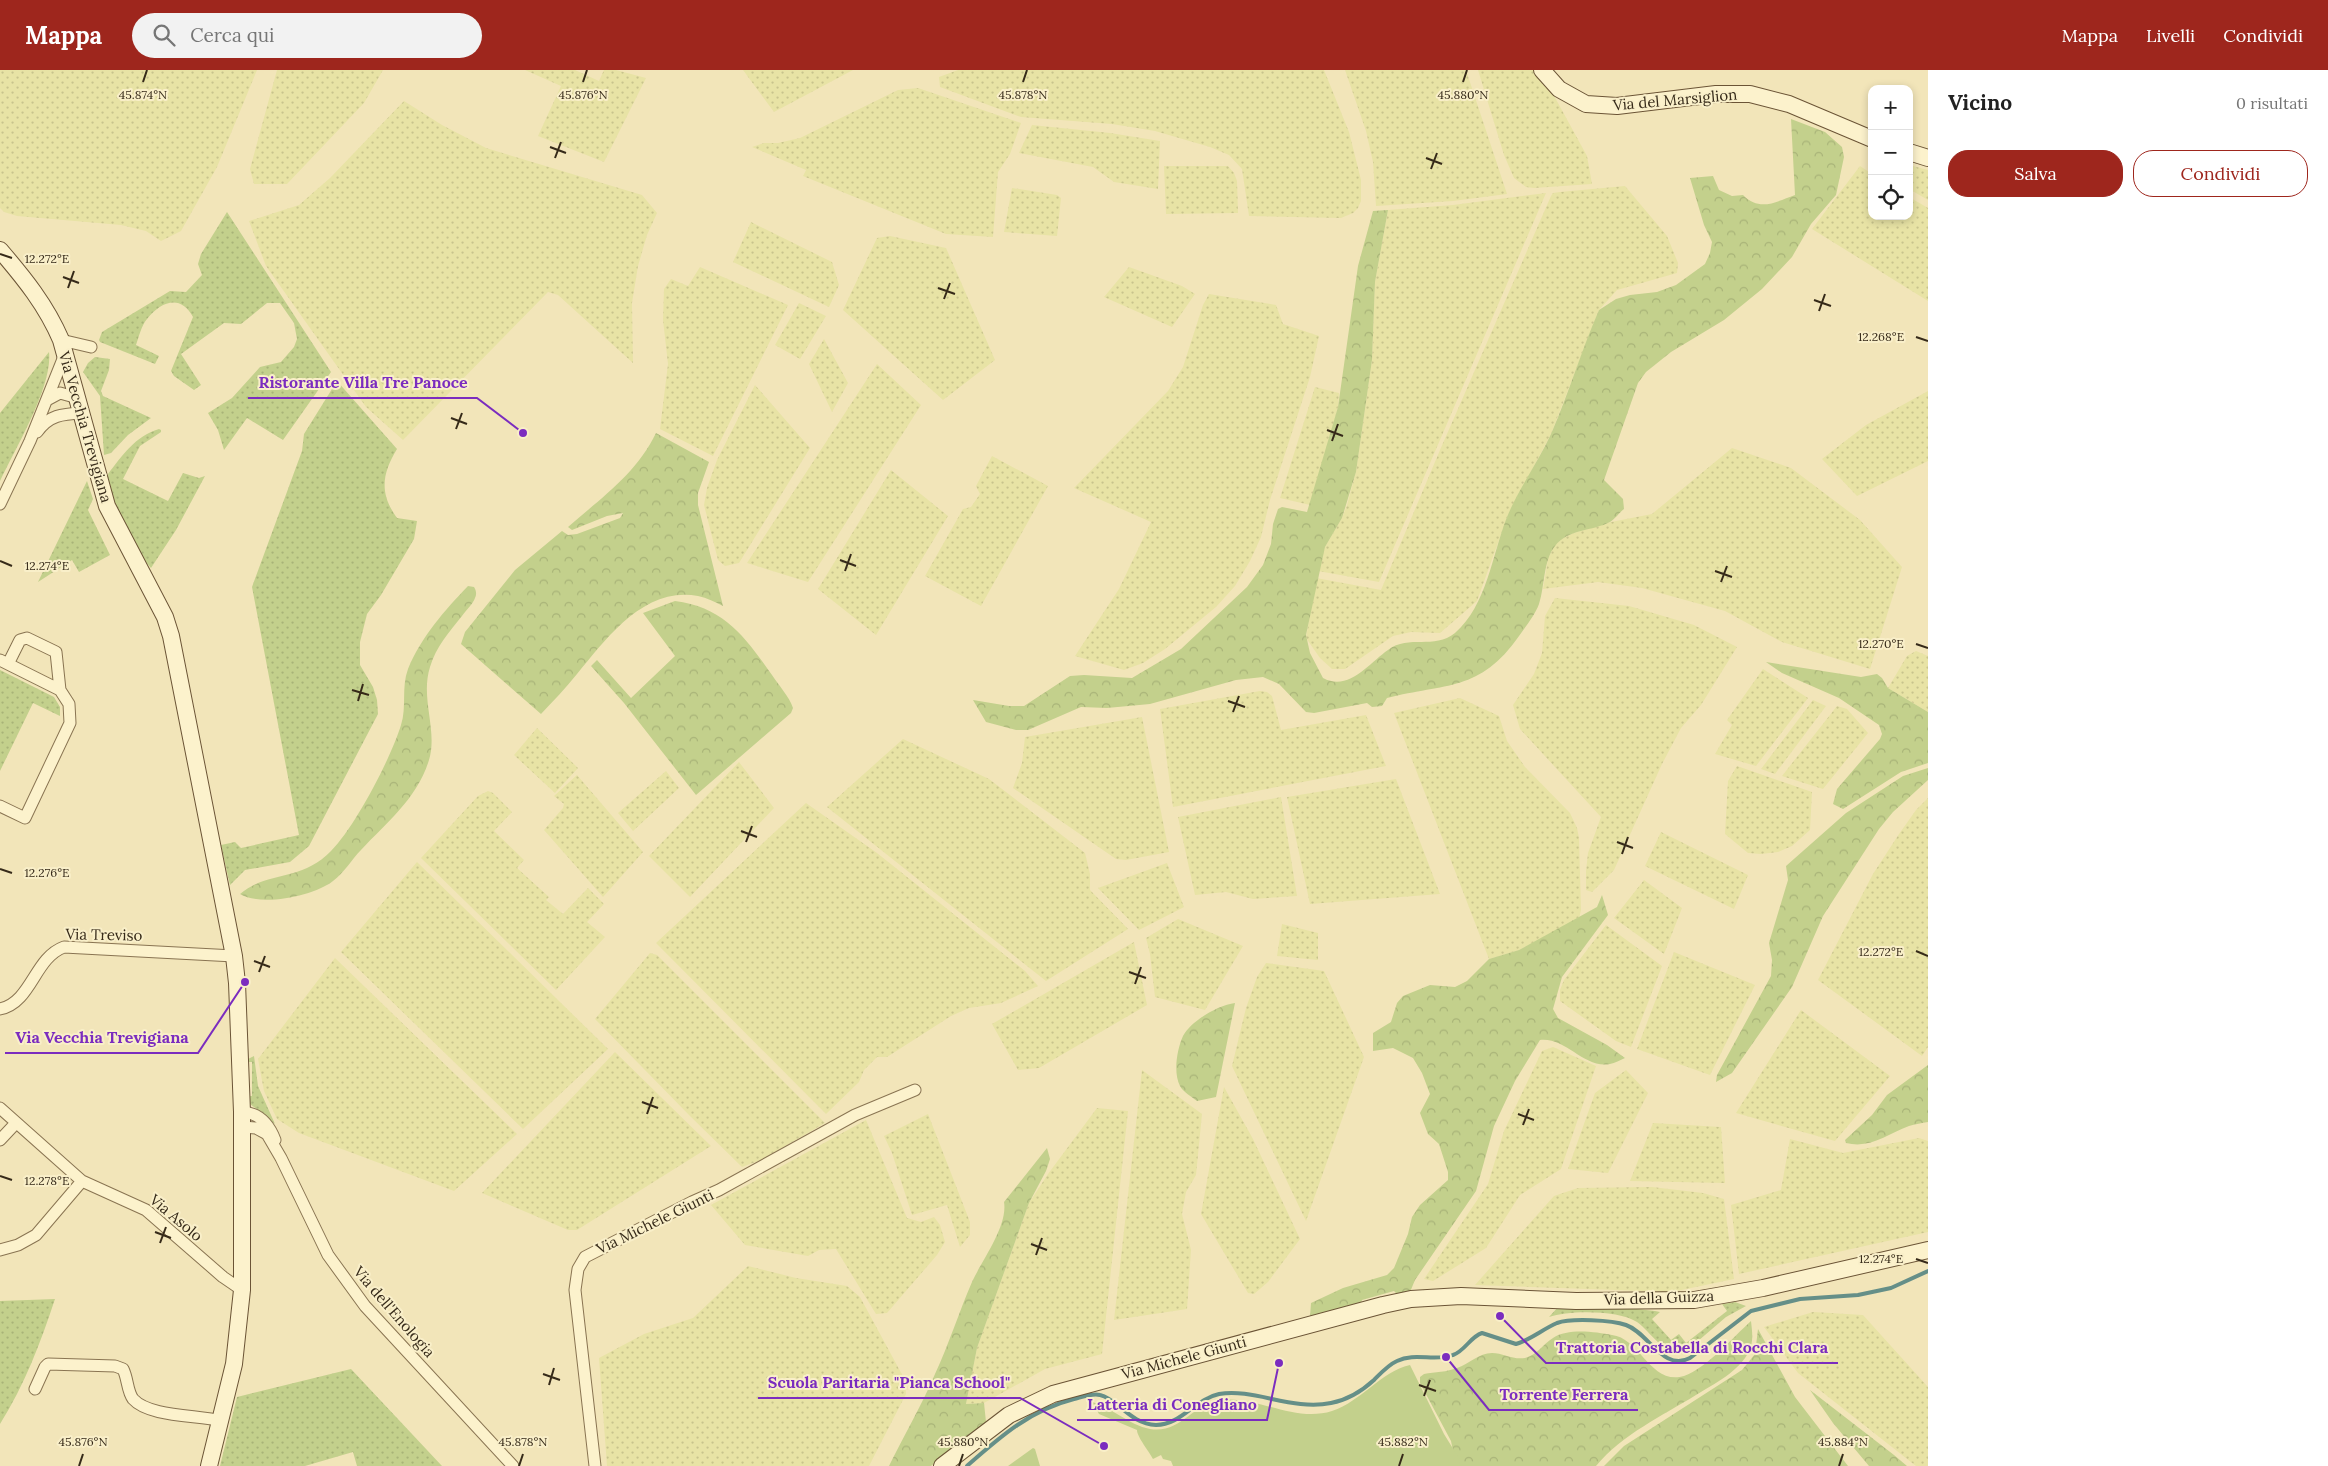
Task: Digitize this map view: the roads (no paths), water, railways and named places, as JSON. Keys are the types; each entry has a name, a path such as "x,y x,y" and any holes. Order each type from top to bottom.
{"street":[{"name":"Via del Marsiglion","path":"1542,70 1559,89 1586,104 1616,106 1716,94 1750,94 1789,104 1868,137"},
{"path":"1913,153 1928,158"},
{"name":"Via Vecchia Trevigiana","path":"0,250 44,305 63,347 107,506 165,617 171,636 234,956 238,983 242,1119 242,1290 234,1364 209,1466"},
{"name":"Via Vecchia Trevigiana","path":"63,347 91,346"},
{"path":"0,504 30,441 46,400 63,347"},
{"path":"46,400 60,393 80,405"},
{"path":"30,441 48,419 80,405"},
{"path":"0,806 25,818 70,723 69,704 60,690 56,652 27,638 20,640 4,662 60,690"},
{"name":"Via Treviso","path":"0,1009 6,1008 20,997 48,958 56,950 64,947 234,956"},
{"name":"Via Michele Giunti","path":"595,1466 575,1290 578,1269 585,1257 719,1190 855,1115 915,1090"},
{"name":"Via Asolo","path":"0,1108 82,1181 146,1210 200,1258 242,1290"},
{"name":"Via dell'Enologia","path":"242,1119 267,1134 281,1158 328,1255 352,1290 513,1466"},
{"path":"0,1140 16,1123"},
{"path":"0,1250 18,1246 36,1235 82,1181"},
{"name":"Via della Guizza","path":"1445,1296 1576,1301 1656,1301 1707,1298 1764,1288 1928,1250"},
{"name":"Via Michele Giunti","path":"942,1466 1008,1414 1053,1394 1383,1305 1445,1296"},
{"path":"35,1389 44,1367 48,1364 115,1366 123,1370 132,1397 138,1403 156,1411 221,1421"}],"waterway":[{"path":"967,1466 991,1445 1030,1417 1058,1404 1087,1396 1100,1395 1107,1397 1132,1416 1147,1424 1156,1425 1173,1421 1203,1401 1219,1394 1246,1394 1302,1404 1331,1403 1343,1400 1359,1391 1385,1369 1404,1358 1439,1358 1453,1355 1482,1333 1516,1344 1557,1323 1572,1320 1602,1321 1626,1325 1634,1329 1664,1356 1680,1361 1690,1358 1751,1311 1800,1299 1858,1295 1891,1288 1928,1271"}],"place":[{"name":"Ristorante Villa Tre Panoce","path":"523,433"},
{"name":"Via Vecchia Trevigiana","path":"245,982"},
{"name":"Trattoria Costabella di Rocchi Clara","path":"1500,1316"},
{"name":"Torrente Ferrera","path":"1446,1357"},
{"name":"Latteria di Conegliano","path":"1279,1363"},
{"name":"Scuola Paritaria \"Pianca School\"","path":"1104,1446"}]}
